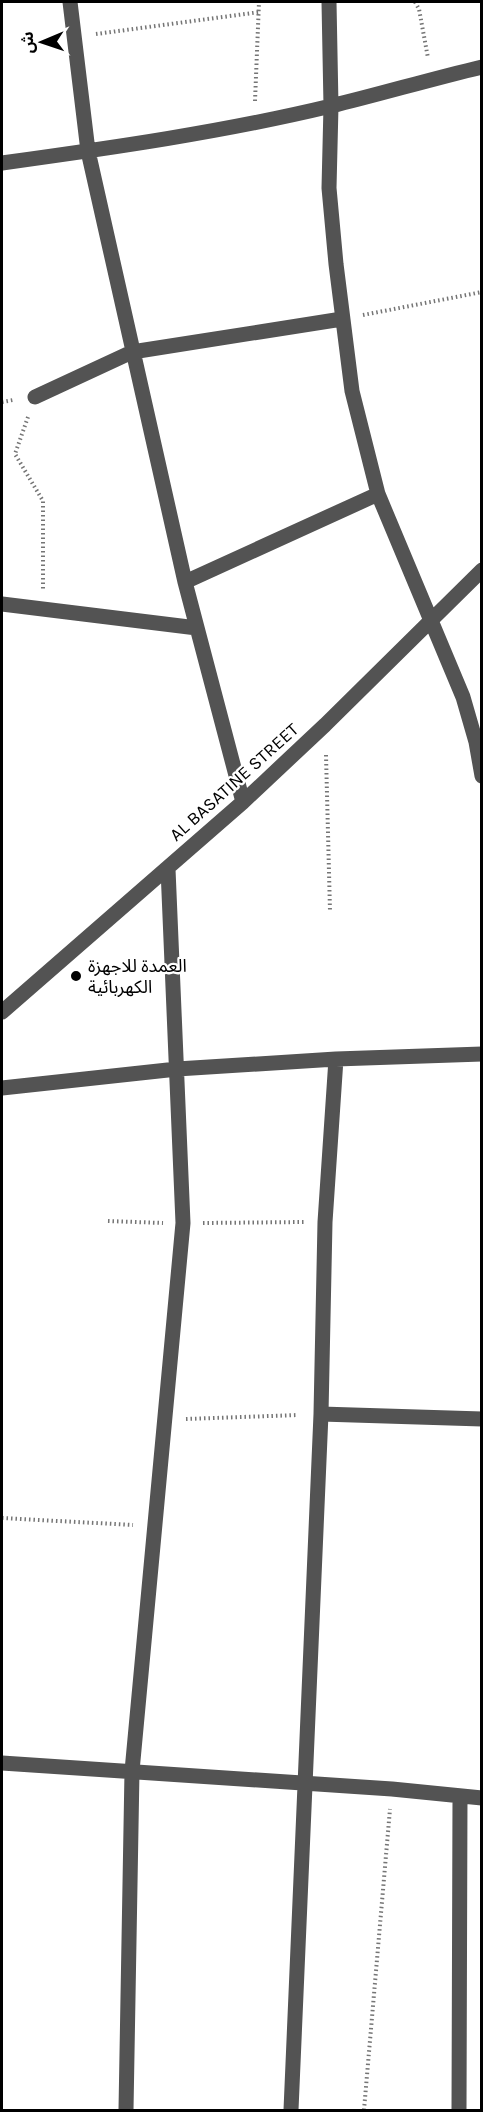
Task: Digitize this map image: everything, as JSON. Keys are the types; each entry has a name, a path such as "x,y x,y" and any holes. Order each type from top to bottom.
{"street":[{"path":"70,2 88,151 185,582 243,802"},
{"path":"329,2 329,188 342,319 352,391 378,494 463,697 476,742 482,776"},
{"path":"2,163 88,151 254,122 330,106 482,67"},
{"path":"35,397 132,352 342,319"},
{"path":"185,582 378,494"},
{"name":"AL BASATINE STREET","path":"2,1012 243,802 431,621 475,588 482,570"},
{"path":"2,604 197,628"},
{"path":"126,2110 132,1771 183,1223 168,869"},
{"path":"2,1088 177,1070 336,1059 482,1054"},
{"path":"291,2110 321,1414 325,1222 336,1059"},
{"path":"321,1414 482,1419"},
{"path":"2,1763 305,1782 482,1798"},
{"path":"459,2110 460,1796"}],"path":[{"path":"254,122 259,2"},
{"path":"415,2 419,9 432,79"},
{"path":"75,37 260,12"},
{"path":"342,319 482,292"},
{"path":"35,397 15,454 43,501 43,609"},
{"path":"325,725 330,911"},
{"path":"108,1221 325,1222"},
{"path":"164,1420 321,1414"},
{"path":"2,1518 154,1526"},
{"path":"364,2110 392,1789"}],"place":[{"name":"العمدة للاجهزة الكهربائية","path":"76,976"}]}
